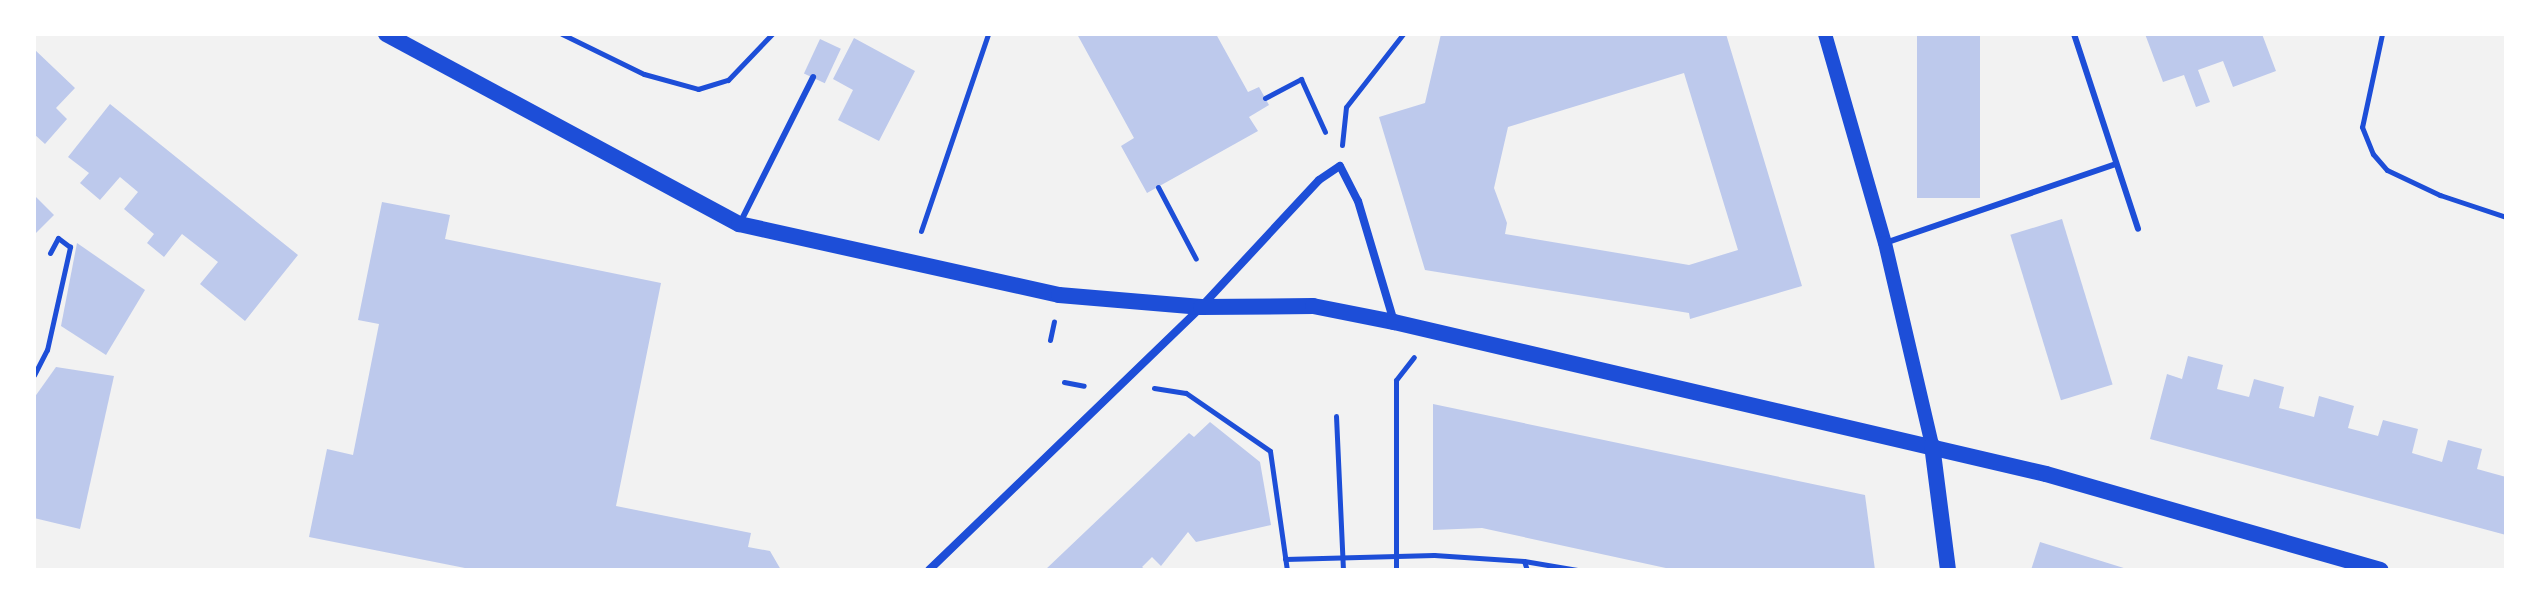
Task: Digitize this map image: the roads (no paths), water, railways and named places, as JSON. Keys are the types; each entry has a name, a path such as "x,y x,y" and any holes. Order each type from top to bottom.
{"main road":[{"path":"386,34 739,224 1059,295 1201,307 1313,306 1394,322 1932,445 2381,570"},
{"path":"1932,445 1948,570"}],"street":[{"path":"1825,34 1885,243 1932,445"},
{"path":"929,570 1201,307 1319,180 1340,166 1358,201 1394,322"}],"lane":[{"path":"2074,34 2138,229"},
{"path":"739,224 813,77"},
{"path":"1885,243 2116,164"}]}
